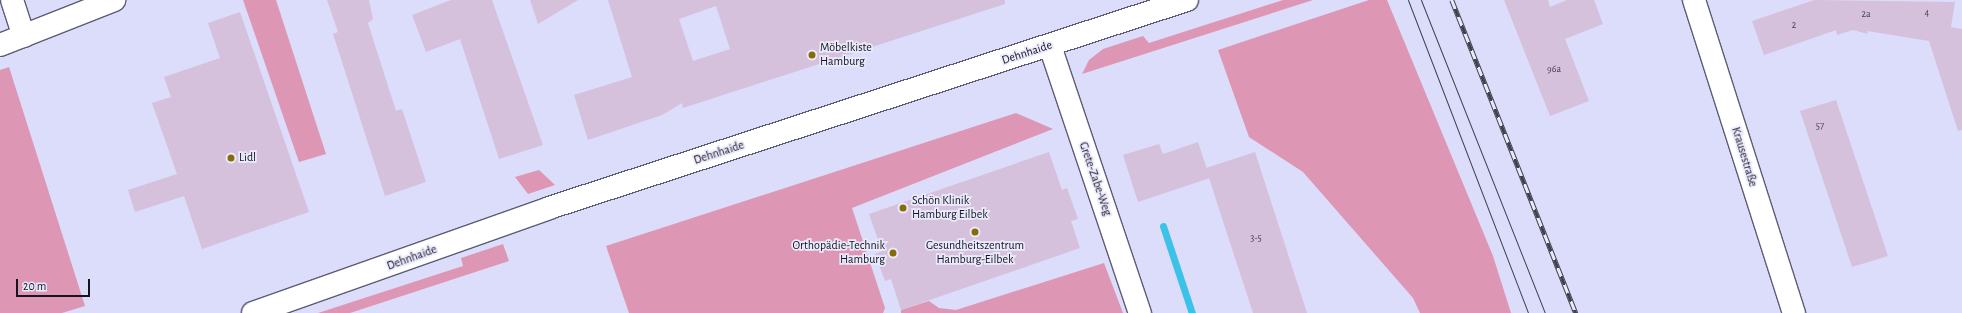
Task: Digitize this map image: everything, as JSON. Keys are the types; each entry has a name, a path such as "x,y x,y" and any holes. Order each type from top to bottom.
{"main road":[{"path":"12,0 24,36"},
{"path":"0,46 114,0"},
{"name":"Dehnhaide","path":"253,313 550,208 1050,46 1187,0"},
{"name":"Krausestraße","path":"1694,0 1794,313"},
{"name":"Grete-Zabe-Weg","path":"1050,46 1140,313"}],"shaded area":[{"path":"243,0 276,0 326,154 299,162"},
{"path":"1283,0 1313,0 1082,74 1089,60 1103,49 1143,36 1149,43"},
{"path":"1369,0 1387,0 1493,256 1511,313 1420,313 1413,298 1303,172 1249,137 1218,50"},
{"path":"9,67 85,306 62,313 0,313 0,70"},
{"path":"1016,113 1053,129 852,208 885,308 883,313 629,313 606,246"},
{"path":"539,170 555,185 528,194 515,177"},
{"path":"503,244 509,261 350,313 318,313 463,266 461,258"},
{"path":"1104,263 1123,313 901,313 901,310 929,301 939,308 956,310"}],"building":[{"path":"327,0 369,0 373,19 368,23 396,111 402,109 426,182 385,196 333,34 338,32"},
{"path":"451,0 492,0 543,145 499,159 460,39 426,52 412,15"},
{"path":"530,0 578,0 538,24"},
{"path":"608,0 1005,0 1005,4 683,108 682,103 662,115 588,140 574,95 632,77","holes":["716,6 730,49 693,61 679,19"]},
{"path":"1504,0 1548,0 1550,7 1567,0 1594,0 1603,24 1565,39 1589,101 1550,116"},
{"path":"1814,0 1955,2 1951,27 1962,29 1962,130 1958,131 1929,41 1867,31 1868,34 1853,30 1837,35 1836,30 1764,55 1752,21"},
{"name":"Lidl","path":"240,12 309,212 202,249 184,196 135,212 128,190 177,174 152,103 171,97 164,77 220,58 208,23"},
{"path":"1836,100 1888,256 1852,267 1800,111"},
{"path":"1198,142 1210,178 1138,202 1123,155 1159,144 1163,154"},
{"name":"Gesundheitszentrum Hamburg-Eilbek","path":"1049,152 1062,190 1067,188 1078,219 1071,221 1080,248 901,310 891,279 885,281 875,254 882,251 869,214"},
{"path":"1255,152 1307,313 1253,313 1217,203 1206,168"}],"waterway":[{"path":"1163,226 1192,313"}],"tram line":[{"path":"1408,0 1528,313"},
{"path":"1421,0 1545,313"}],"railway":[{"path":"1452,0 1576,313"}],"place":[{"name":"Möbelkiste Hamburg","path":"812,55"},
{"name":"Lidl","path":"231,158"},
{"name":"Schön Klinik Hamburg Eilbek","path":"903,208"},
{"name":"Gesundheitszentrum Hamburg-Eilbek","path":"975,232"},
{"name":"Orthopädie-Technik Hamburg","path":"893,253"}]}
